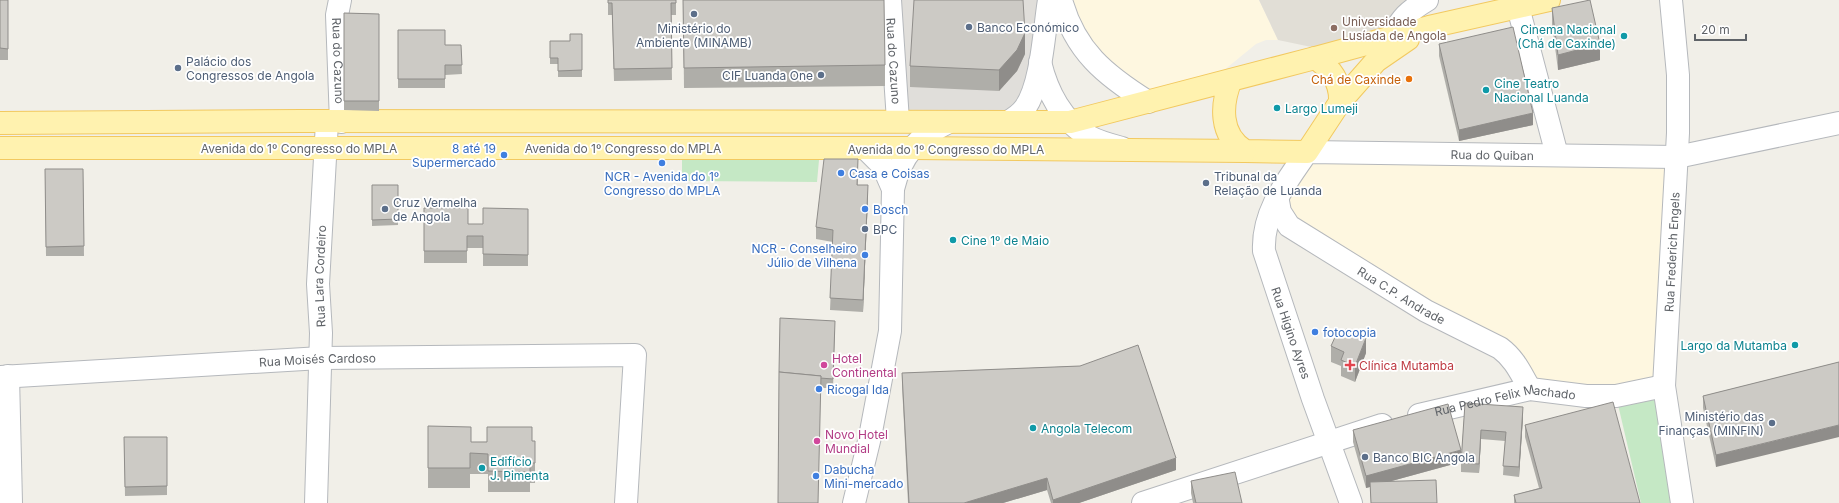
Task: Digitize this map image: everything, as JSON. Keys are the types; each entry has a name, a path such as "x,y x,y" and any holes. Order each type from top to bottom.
{"main road":[{"path":"0,123 1070,122 1429,27 1549,0"},
{"path":"1231,80 1224,98 1223,112 1225,125 1231,137 1240,148 1245,151 1302,159 1340,102 1376,61 1429,27"},
{"path":"1315,58 1331,71 1338,87 1340,102"},
{"name":"Avenida do 1º Congresso do MPLA","path":"0,148 912,148 1245,151"}],"street":[{"name":"Rua do Cazuno","path":"334,122 337,15 340,0"},
{"name":"Rua do Cazuno","path":"890,0 898,121"},
{"path":"1008,122 1018,116 1026,107 1035,82 1040,62 1048,0"},
{"path":"1061,0 1070,26 1091,58 1112,78 1148,102"},
{"path":"1391,37 1402,18 1412,9 1427,0"},
{"name":"Rua Frederich Engels","path":"1671,0 1678,75 1677,157 1664,386 1682,503"},
{"path":"1518,7 1557,155"},
{"path":"1040,62 1050,91 1057,105 1070,122 1090,137 1124,149"},
{"name":"Rua Lara Cordeiro","path":"316,503 321,333 318,284 327,148 334,122"},
{"path":"854,503 870,437 890,332 893,189 900,166 912,148 921,138 949,122"},
{"name":"Rua do Quiban","path":"1302,159 1557,155 1677,157 1839,123"},
{"path":"865,148 883,166 893,189"},
{"name":"Rua Higino Ayres","path":"1302,159 1277,196 1268,217 1264,238 1264,251 1328,442 1351,503"},
{"name":"Rua C.P. Andrade","path":"1277,196 1280,212 1289,226 1426,311 1500,348 1510,356 1516,364 1530,389"},
{"name":"Rua Moisés Cardoso","path":"4,376 320,358 635,355 626,503"},
{"path":"4,376 11,503"},
{"name":"Rua Pedro Felix Machado","path":"1144,503 1328,442 1412,416 1530,389 1586,396 1616,396 1664,386"}],"shaded area":[{"path":"890,0 1049,0 1018,117 898,121"},
{"path":"1062,0 1259,0 1278,40 1266,40 1256,44 1212,80 1148,102 1126,88"},
{"name":"Universidade Lusíada de Angola","path":"1259,0 1427,0 1391,37 1321,49 1278,40"},
{"path":"1307,152 1677,157 1664,386 1530,389 1516,364 1280,212"}],"green space":[{"path":"682,148 820,149 817,182 682,181"},
{"path":"1664,386 1682,503 1641,503 1616,396"}],"building":[{"path":"0,0 8,0 8,49 0,48"},
{"path":"608,0 676,0 676,3 671,3 672,68 614,69 612,3 608,3"},
{"path":"683,0 884,0 885,65 684,68"},
{"name":"Banco Económico","path":"914,0 1023,0 1025,33 1017,50 999,70 910,66"},
{"path":"1590,0 1600,44 1558,55 1552,8"},
{"path":"344,13 379,14 379,101 344,101"},
{"name":"Cine Teatro Nacional Luanda","path":"1513,27 1533,113 1459,130 1439,44"},
{"path":"398,30 445,30 445,45 461,45 462,65 445,65 445,79 398,79"},
{"path":"570,34 582,34 582,70 558,71 558,58 550,58 550,41 570,41"},
{"path":"824,159 858,159 857,185 868,185 863,300 830,298 833,230 816,227"},
{"path":"45,169 83,169 84,246 46,247"},
{"name":"Cruz Vermelha de Angola","path":"372,185 398,185 398,219 372,220"},
{"path":"424,208 468,208 468,224 483,224 483,208 528,209 528,255 483,254 483,236 467,236 467,251 424,251"},
{"path":"780,318 835,321 833,379 820,378 821,376 779,372"},
{"path":"1346,329 1366,338 1355,366 1341,360 1344,352 1331,346 1336,335 1342,338"},
{"name":"Angola Telecom","path":"1138,345 1176,458 1053,500 1047,478 964,503 909,503 902,373 1080,366"},
{"name":"Ministério das Finanças (MINFIN)","path":"1839,362 1839,425 1716,455 1703,396"},
{"path":"779,372 821,376 818,503 778,503"},
{"path":"1613,402 1640,503 1516,503 1514,495 1542,488 1525,425"},
{"path":"1465,403 1523,407 1519,467 1503,466 1506,432 1481,430 1479,464 1461,463"},
{"path":"1448,404 1461,450 1366,476 1353,430"},
{"path":"428,426 471,427 471,442 487,442 487,427 532,427 532,441 535,441 535,463 530,463 530,472 488,471 488,454 470,453 470,468 428,468"},
{"path":"124,437 167,437 167,486 125,487"},
{"path":"1235,472 1242,503 1196,503 1191,481"},
{"path":"1436,480 1437,503 1371,503 1370,482"}],"place":[{"name":"Ministério do Ambiente (MINAMB)","path":"694,14"},
{"name":"Banco Económico","path":"969,27"},
{"name":"Universidade Lusíada de Angola","path":"1334,28"},
{"name":"Cinema Nacional (Chá de Caxinde)","path":"1624,36"},
{"name":"Palácio dos Congressos de Angola","path":"178,68"},
{"name":"CIF Luanda One","path":"821,75"},
{"name":"Chá de Caxinde","path":"1409,79"},
{"name":"Cine Teatro Nacional Luanda","path":"1486,90"},
{"name":"Largo Lumeji","path":"1277,108"},
{"name":"8 até 19 Supermercado","path":"504,155"},
{"name":"NCR - Avenida do 1º Congresso do MPLA","path":"662,163"},
{"name":"Casa e Coisas","path":"841,173"},
{"name":"Tribunal da Relação de Luanda","path":"1206,183"},
{"name":"Cruz Vermelha de Angola","path":"385,209"},
{"name":"Bosch","path":"865,209"},
{"name":"BPC","path":"865,229"},
{"name":"Cine 1º de Maio","path":"953,240"},
{"name":"NCR - Conselheiro Júlio de Vilhena","path":"865,255"},
{"name":"fotocopia","path":"1315,332"},
{"name":"Largo da Mutamba","path":"1795,345"},
{"name":"Hotel Continental","path":"824,365"},
{"name":"Clínica Mutamba","path":"1350,365"},
{"name":"Ricogal lda","path":"819,389"},
{"name":"Ministério das Finanças (MINFIN)","path":"1772,423"},
{"name":"Angola Telecom","path":"1033,428"},
{"name":"Novo Hotel Mundial","path":"817,441"},
{"name":"Banco BIC Angola","path":"1365,457"},
{"name":"Edifício J. Pimenta","path":"482,468"},
{"name":"Dabucha Mini-mercado","path":"816,476"}]}
